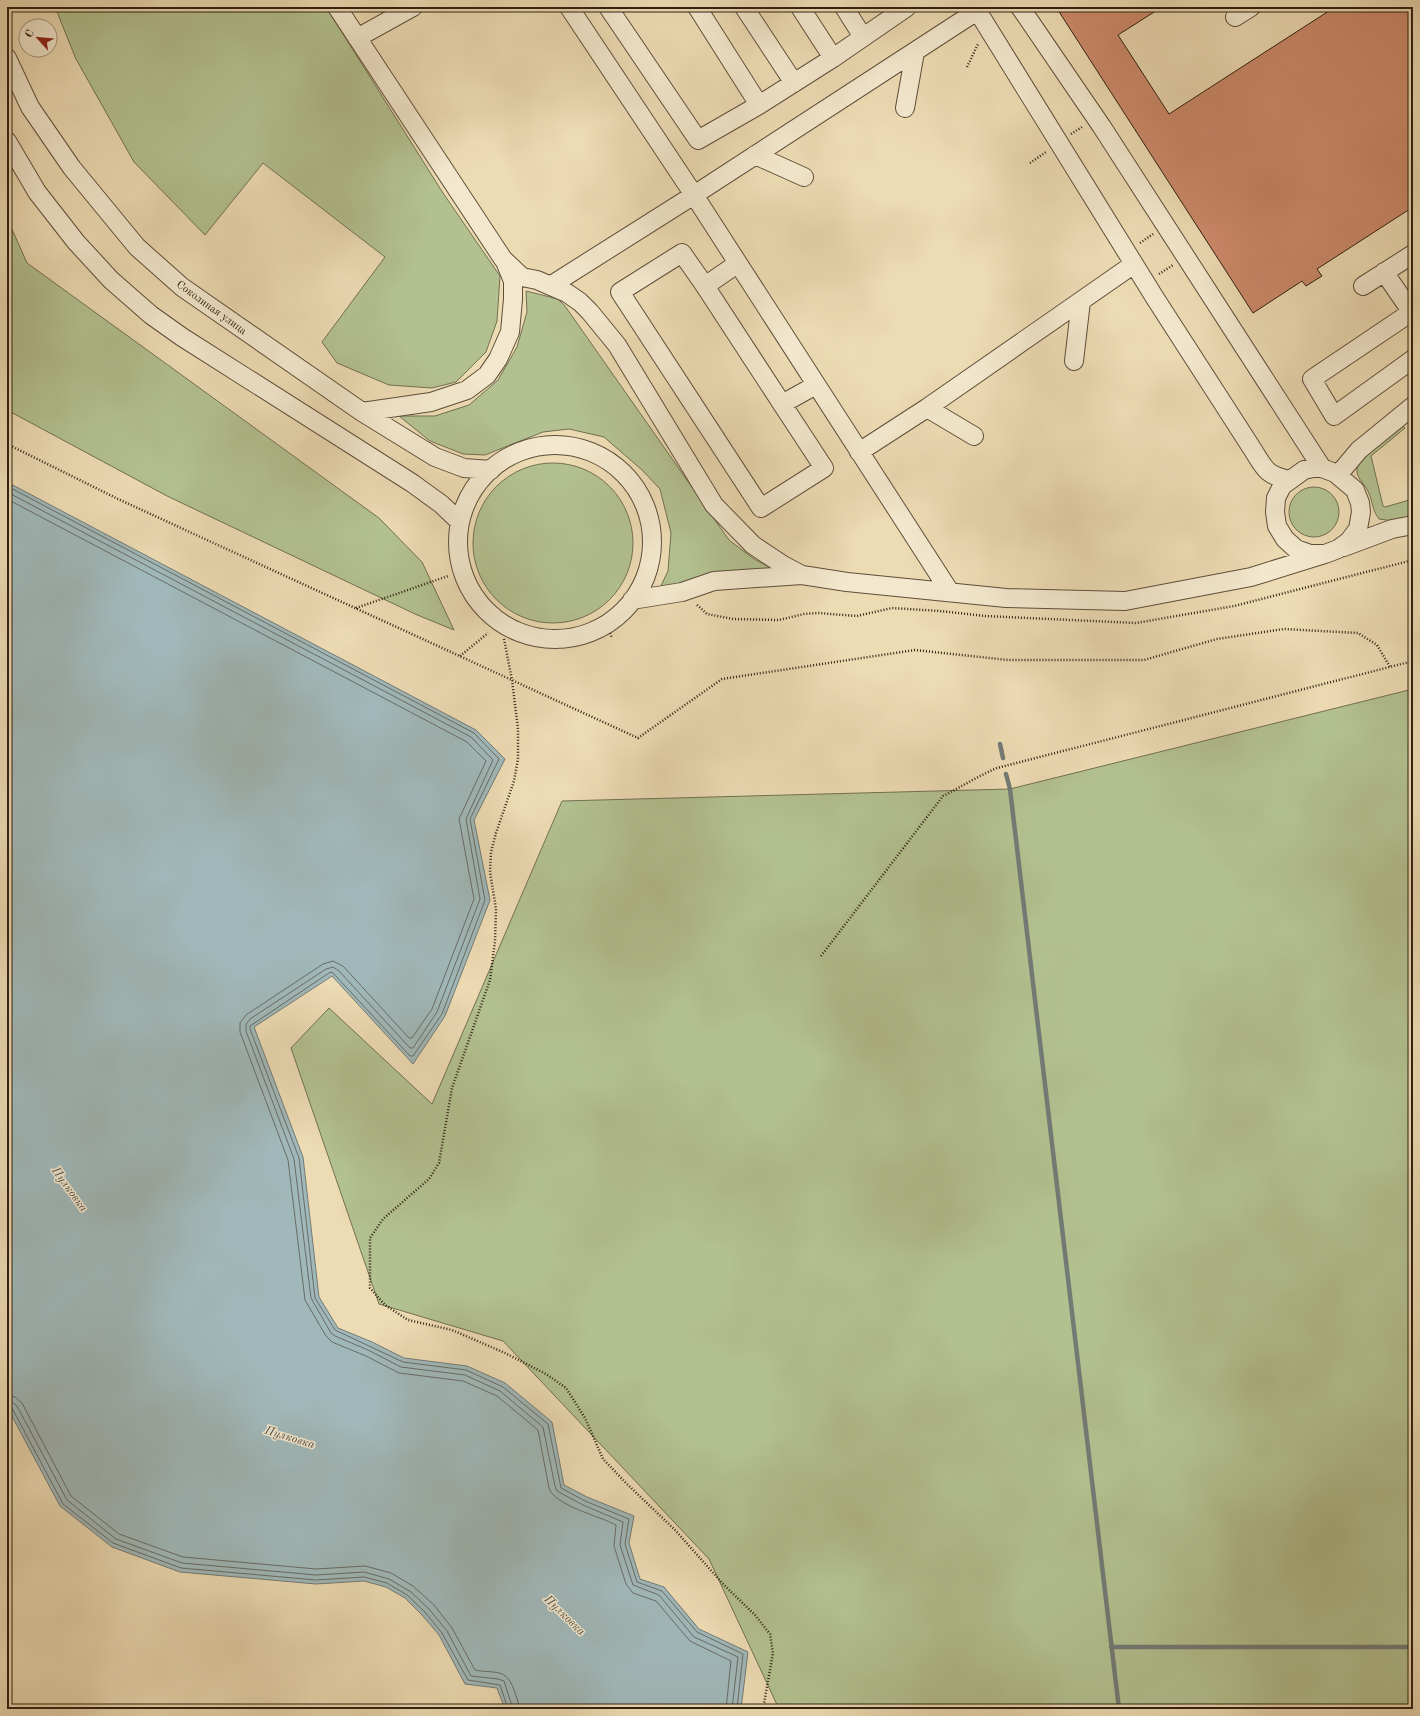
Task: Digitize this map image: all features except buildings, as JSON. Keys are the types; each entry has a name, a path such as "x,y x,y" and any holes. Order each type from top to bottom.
{"street":[{"path":"337,7 503,259 513,281 510,332 498,358 487,375 467,390 431,402 362,412"},
{"path":"357,38 414,7"},
{"path":"569,7 694,195 737,264 950,592"},
{"path":"608,7 698,140 760,106 833,58 863,37 888,12 907,7"},
{"path":"697,7 760,106"},
{"path":"744,7 794,83"},
{"path":"800,7 833,58"},
{"path":"844,7 863,37"},
{"path":"1020,7 1106,134 1322,468"},
{"path":"1235,17 1251,7"},
{"path":"550,286 915,52 976,9 1134,264 1268,473 1276,477 1289,480"},
{"path":"906,108 915,52"},
{"name":"Соколиная улица","path":"7,58 30,106 64,156 105,210 137,247 182,287 362,412 435,457 464,468 491,470"},
{"path":"7,141 37,192 76,242 111,280 151,315 182,337 412,483 441,504 460,522"},
{"path":"755,155 804,177"},
{"path":"682,253 705,286 824,468 761,508 620,292 682,253"},
{"path":"1363,286 1413,254"},
{"path":"503,259 522,277 537,280 568,293 580,302 617,345 714,505 752,545 783,565 802,575"},
{"path":"705,286 737,264"},
{"path":"859,452 927,408 1134,264"},
{"path":"1384,272 1412,312 1312,379 1334,416 1413,359"},
{"path":"1074,361 1081,301"},
{"path":"782,404 816,385"},
{"path":"1338,475 1359,450 1413,406"},
{"path":"927,408 974,436"},
{"path":"568,446 591,452 620,471 629,480 646,511 651,534 650,557 648,569 639,590 609,631 557,639 526,635 499,621 477,600 466,582 459,553 460,522 471,493 491,470 505,459 533,448 568,446"},
{"path":"1322,468 1338,475 1355,490 1360,503 1361,512 1358,529 1349,541 1332,552 1310,554 1296,549 1285,539 1277,526 1275,512 1276,498 1282,486 1304,470 1322,468"},
{"path":"1361,512 1369,521 1381,527 1392,529"},
{"path":"632,600 682,592 714,581 802,575 848,582 1006,598 1125,601 1251,577 1332,552 1392,529 1413,525"}],"path":[{"path":"7,444 120,500 638,738 722,679 915,650 1008,660 1144,660 1216,639 1284,629 1358,633 1377,645 1390,667"},
{"path":"355,608 448,576"},
{"path":"460,656 488,633"},
{"path":"504,638 512,680 518,729 518,759 514,781 491,852 490,872 496,909 495,941 490,980 452,1088 447,1109 439,1163 429,1179 383,1220 370,1238 370,1288 385,1305 408,1320 452,1330 472,1338 546,1374 566,1388 585,1418 603,1459 675,1530 724,1584 755,1615 770,1634 773,1653 764,1709"},
{"path":"821,956 943,796 968,784 978,776 996,768 1413,661"}],"green space":[{"path":"55,7 326,7 443,193 500,276 497,321 486,352 456,382 432,388 389,385 337,363 322,342 385,257 263,163 205,235 134,162 76,59"},
{"path":"7,218 27,263 379,518 422,562 454,630 415,614 167,496 7,410"},
{"path":"526,291 558,299 565,306 729,540 754,559 773,569 698,577 659,590 668,571 671,533 660,489 642,470 604,437 569,429 543,432 485,455 463,454 430,441 399,416 435,416 469,405 498,380 517,347 527,312"},
{"path":"1403,426 1405,428 1371,456 1383,506 1385,507 1413,499 1413,516 1394,521 1379,519 1368,491 1358,475 1357,469 1363,458 1369,452"},
{"path":"545,463 561,463 576,466 591,472 610,486 624,505 627,512 633,535 633,551 627,574 624,581 610,600 591,614 576,620 561,623 545,623 530,620 515,614 496,600 491,594 482,581 476,566 473,551 473,535 476,520 482,505 496,486 502,481 515,472 530,466"},
{"path":"1309,487 1319,487 1332,494 1339,507 1339,517 1332,530 1319,537 1309,537 1300,533 1293,526 1289,517 1289,507 1293,498 1300,491"},
{"path":"1413,689 1413,1709 779,1709 709,1559 503,1341 379,1304 291,1048 329,1008 432,1104 562,801 1010,789"}],"water":[{"name":"Пулковка","path":"7,482 476,730 505,759 474,820 490,900 445,1016 413,1064 332,976 254,1027 303,1157 319,1297 338,1328 372,1342 404,1358 467,1366 505,1383 552,1422 564,1485 587,1497 634,1516 629,1543 640,1579 664,1587 699,1629 748,1652 741,1709 505,1709 497,1688 465,1684 439,1635 405,1598 386,1587 364,1581 316,1584 180,1572 112,1547 60,1506 7,1407"}],"waterway":[{"path":"1000,744 1003,758"},
{"path":"1006,774 1010,789 1119,1709"},
{"path":"1111,1647 1413,1647"}]}
